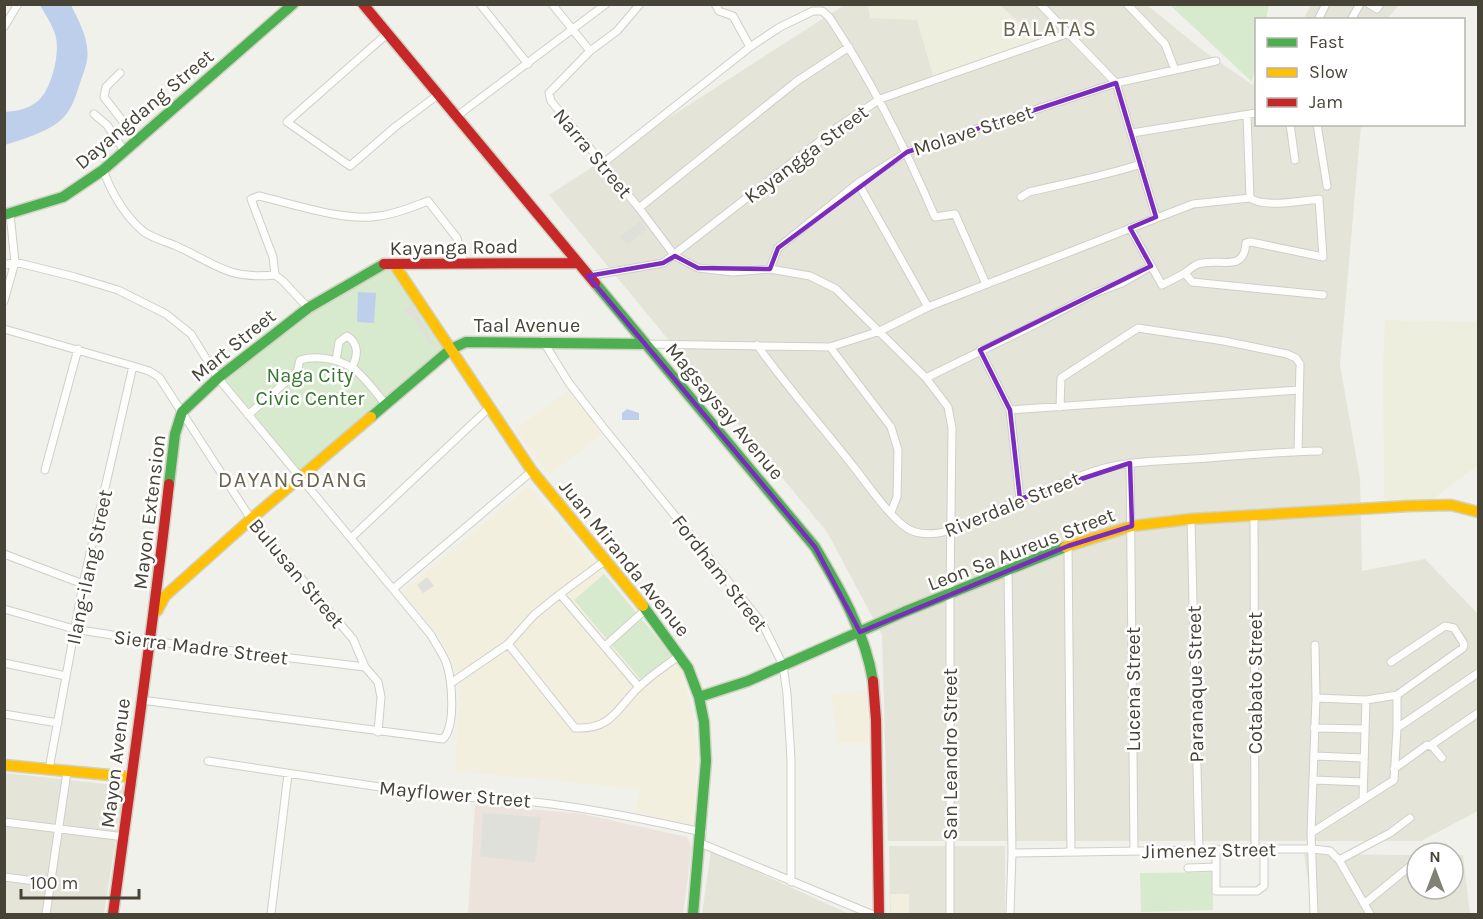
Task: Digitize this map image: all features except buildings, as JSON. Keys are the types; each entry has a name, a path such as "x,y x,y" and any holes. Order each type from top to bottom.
{"street":[{"path":"4,27 18,4"},
{"name":"Dayangdang Street","path":"7,215 63,197 103,170 293,4"},
{"name":"Magsaysay Avenue","path":"363,4 815,547 842,591 869,659 875,692 879,915"},
{"path":"480,4 528,64"},
{"path":"552,4 590,51"},
{"path":"457,116 606,4"},
{"name":"Narra Street","path":"640,4 617,31 590,51 549,93 551,101 675,255"},
{"path":"715,4 718,11 733,15 750,47"},
{"path":"1040,4 1116,83 1156,218"},
{"path":"1127,4 1165,44 1175,69"},
{"path":"1319,18 1326,4"},
{"path":"1352,18 1360,4"},
{"path":"1369,4 1377,9 1380,4"},
{"path":"602,164 750,47 780,27 813,11 822,11 829,17 849,47 880,99 907,152 935,217 955,214 986,285"},
{"path":"388,33 287,122 350,166 395,127 439,94"},
{"name":"Kayangga Street","path":"588,276 663,263 838,127 880,99 1069,33"},
{"path":"639,208 797,81 849,47"},
{"name":"Molave Street","path":"770,269 778,248 858,183 907,152 1116,83 1216,61"},
{"path":"120,73 106,87 104,97 138,141"},
{"path":"1132,133 1255,113"},
{"path":"94,114 107,125 125,152"},
{"path":"1247,115 1250,198"},
{"path":"1290,126 1295,160"},
{"path":"1317,126 1327,186"},
{"path":"1021,197 1029,192 1087,179 1099,174 1109,175 1141,164"},
{"path":"103,170 110,188 124,210 145,233 235,275 259,277 275,275"},
{"path":"858,183 928,307"},
{"path":"308,308 291,288 275,275 273,257 251,199 259,196 345,216 377,217 428,201 457,238 464,264"},
{"path":"645,344 830,347 880,331 928,307 986,285 1130,228 1193,204 1250,198 1256,202 1271,203 1319,199 1323,257 1251,242 1246,243 1242,259 1233,263 1197,264 1162,285 1130,228"},
{"path":"4,301 15,262 7,215"},
{"name":"San Leandro Street","path":"675,255 698,268 733,272 770,269 810,276 836,289 926,378 948,407 952,428 950,915"},
{"path":"4,265 15,262 118,290 166,314 191,334 218,378 431,635 446,663 451,682 451,720 447,734 442,739 141,700"},
{"name":"Kayanga Road","path":"308,308 384,264 577,263"},
{"name":"Juan Miranda Avenue","path":"394,264 532,471 646,609 688,668 699,697 706,761 693,915"},
{"path":"406,280 418,264"},
{"path":"926,378 1095,293 1122,283 1151,266"},
{"path":"1185,273 1192,282 1323,295"},
{"name":"Mart Street","path":"182,412 218,378 308,308"},
{"path":"1060,407 1061,378 1138,328 1224,341 1287,354 1296,358 1300,364 1298,451"},
{"name":"Bulusan Street","path":"4,329 133,366 159,377 251,519 353,639 365,667 378,682 381,697 378,732"},
{"path":"336,361 339,342 347,336 355,343 357,350 356,361 352,367"},
{"name":"Taal Avenue","path":"154,616 165,596 251,519 451,349 466,342 543,341 645,344"},
{"name":"Fordham Street","path":"543,341 569,383 603,427 762,623 783,665 791,759 790,882"},
{"name":"Riverdale Street","path":"757,345 780,378 891,513 908,529 921,534 938,534 951,530 1020,499 1102,469 1130,463 1318,451"},
{"path":"830,347 891,427 898,450 897,497 891,513"},
{"path":"45,470 78,349"},
{"path":"980,350 1010,410 1020,499"},
{"path":"248,415 297,372 300,360 326,358 352,367 386,405"},
{"name":"Ilang-ilang Street","path":"49,770 83,584 133,366"},
{"path":"1010,410 1299,390"},
{"path":"351,537 489,408"},
{"name":"Mayon Extension","path":"154,616 175,434 182,412"},
{"name":"Lucena Street","path":"1130,463 1134,851"},
{"path":"393,589 532,471"},
{"name":"Leon Sa Aureus Street","path":"699,697 748,681 1068,546 1131,526 1191,519 1409,506 1451,505 1479,512"},
{"name":"Cotabato Street","path":"1254,516 1255,849"},
{"name":"Paranaque Street","path":"1191,519 1199,850"},
{"path":"1068,546 1071,852"},
{"path":"4,554 83,584"},
{"path":"451,682 508,644 534,615 606,560"},
{"path":"1008,571 1012,853 1010,915"},
{"path":"560,594 639,687"},
{"name":"Sierra Madre Street","path":"4,609 74,629 150,641 365,667"},
{"path":"605,646 646,609"},
{"name":"Mayon Avenue","path":"113,915 154,616"},
{"path":"1316,698 1366,700 1397,695 1463,648 1464,644 1454,628 1445,626 1391,662"},
{"path":"508,644 575,728 590,729 601,725 620,710 639,687 680,655"},
{"path":"1314,915 1311,833 1316,645"},
{"path":"4,663 66,676"},
{"path":"1397,729 1479,673"},
{"path":"1311,833 1394,780 1397,695"},
{"path":"1363,800 1366,700"},
{"path":"1394,769 1479,713"},
{"path":"4,714 58,723"},
{"path":"1314,728 1365,729"},
{"path":"1431,745 1442,758"},
{"path":"1314,756 1364,758"},
{"name":"Mayflower Street","path":"208,761 446,797 552,803 617,813 701,838 790,882 871,915"},
{"path":"4,765 131,777"},
{"path":"46,915 67,772"},
{"path":"271,915 288,774"},
{"path":"1314,780 1363,783"},
{"path":"1370,915 1339,860 1390,833 1410,818"},
{"path":"4,822 124,837"},
{"path":"1216,849 1216,891 1257,891 1264,886 1264,849"},
{"name":"Jimenez Street","path":"1012,853 1313,849 1330,851 1339,860"},
{"path":"1188,868 1216,867"},
{"path":"1364,904 1405,870"},
{"path":"4,876 51,883"}],"highlighted area":[{"path":"1116,83 1156,217 1130,228 1151,266 980,350 1010,410 1020,499 1130,463 1132,526 1068,546 860,632 815,547 588,276 663,263 675,256 698,268 770,269 778,248 907,152"}],"shaded area":[{"path":"844,5 1147,5 1205,52 1253,85 1255,76 1255,126 1361,126 1340,365 1360,478 1362,571 1425,559 1478,614 1478,811 1421,841 888,841 882,635 827,532 549,195"},
{"path":"868,5 1000,5 1038,40 933,76 917,20 870,18"},
{"path":"1311,5 1399,5 1388,18 1304,18"},
{"path":"640,221 647,229 627,245 620,237"},
{"path":"412,305 436,347 429,344 412,317 403,311"},
{"path":"1385,320 1478,322 1478,465 1433,499 1391,502 1384,497"},
{"path":"569,390 602,435 549,475 515,429"},
{"path":"529,486 678,663 693,712 697,754 691,825 636,812 639,789 455,771 460,685 454,665 439,636 402,592"},
{"path":"427,577 434,586 423,593 417,585"},
{"path":"866,690 870,743 837,743 831,694"},
{"path":"5,773 124,786 104,914 5,914"},
{"path":"475,804 583,814 687,837 692,847 683,914 468,914"},
{"path":"483,813 541,817 535,863 480,856"},
{"path":"889,846 1005,846 1005,914 890,914"},
{"path":"711,851 849,914 702,914"},
{"path":"1304,854 1405,855 1405,901 1465,901 1465,872 1470,914 1313,914"},
{"path":"890,894 909,894 909,914 891,914"}],"green space":[{"path":"1170,5 1269,5 1266,18 1255,18 1255,68 1252,82"},
{"name":"Naga City Civic Center","path":"394,264 451,349 300,478 218,378 308,308"},
{"path":"604,574 672,655 640,679 574,600"},
{"path":"1213,872 1213,910 1141,912 1140,873"}],"water":[{"path":"40,5 71,5 85,37 86,64 74,100 63,118 28,138 5,145 5,112 23,109 39,100 48,87 54,68 57,41"},
{"path":"358,292 376,293 374,323 357,322"},
{"path":"627,409 639,413 639,420 622,420 622,413"}],"traffic: fast":[{"path":"4,215 63,197 103,170 293,4"},
{"path":"169,484 175,434 182,412 218,378 308,308 384,264"},
{"path":"595,283 815,547 858,628 873,681"},
{"path":"371,417 451,349 466,342 645,344"},
{"path":"699,697 748,681 904,612 1065,547"},
{"path":"643,606 688,668 699,697 704,722 706,761 693,914"}],"traffic: slow":[{"path":"394,264 532,471 643,606"},
{"path":"157,611 165,596 371,417"},
{"path":"1065,547 1132,526 1191,519 1409,506 1451,505 1478,512"},
{"path":"4,765 131,777"}],"traffic: jam":[{"path":"363,4 595,283"},
{"path":"384,264 577,263"},
{"path":"113,914 169,484"},
{"path":"873,681 876,720 879,914"}],"district":[{"name":"BALATAS","path":"1050,28"},
{"name":"DAYANGDANG","path":"293,479"}]}
